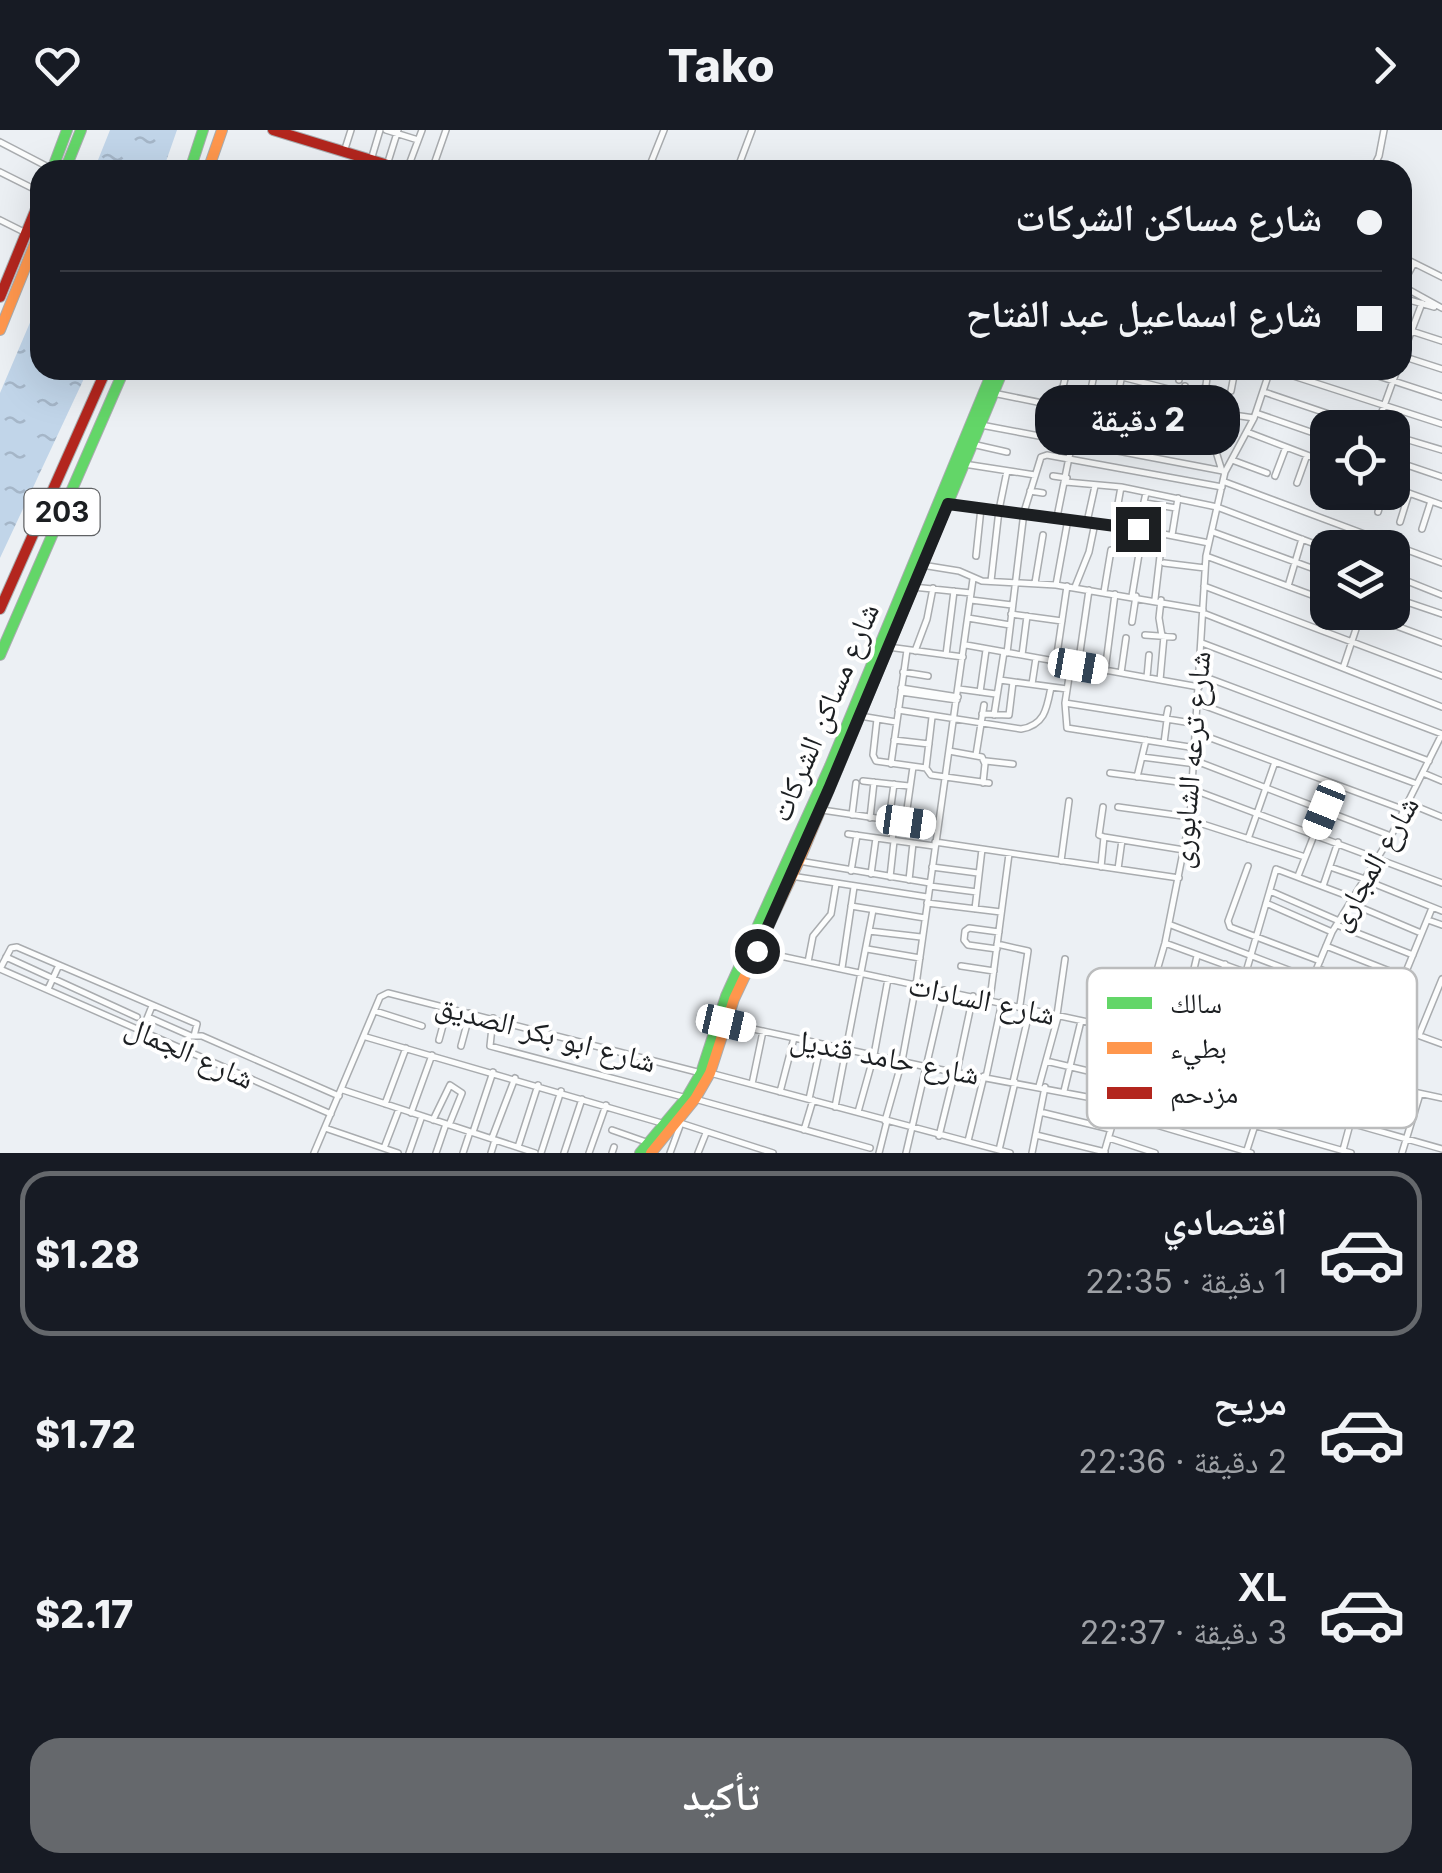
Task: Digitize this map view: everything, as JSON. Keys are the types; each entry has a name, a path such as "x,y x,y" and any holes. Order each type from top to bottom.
{"street":[{"path":"58,160 66,130"},
{"path":"62,160 80,130"},
{"path":"193,160 203,130"},
{"path":"212,160 222,130"},
{"path":"315,143 319,130"},
{"path":"344,152 351,130"},
{"path":"282,131 371,160 383,130 418,140"},
{"path":"410,160 422,130"},
{"path":"436,160 446,130"},
{"path":"652,160 664,130"},
{"path":"741,160 752,130"},
{"path":"1377,160 1384,130"},
{"path":"389,160 398,132"},
{"path":"0,142 36,160"},
{"path":"1,174 30,190"},
{"path":"0,220 26,233"},
{"path":"0,297 5,271 30,222"},
{"path":"0,330 30,256"},
{"path":"1412,267 1414,263 1442,277"},
{"path":"1412,291 1442,309"},
{"path":"1412,301 1442,309"},
{"path":"1422,304 1412,331 1442,340"},
{"path":"1412,359 1442,369"},
{"name":"203","path":"0,609 102,380"},
{"name":"203","path":"0,655 120,380"},
{"name":"شارع مساكن الشركات","path":"706,1073 726,996 860,716 981,424 991,380"},
{"name":"شارع مساكن الشركات","path":"706,1073 820,810 834,767 997,380"},
{"path":"1058,408 1064,380"},
{"path":"1056,517 1092,380"},
{"path":"1113,419 1121,380"},
{"path":"1140,380 1185,390 1182,408"},
{"path":"1201,411 1206,380"},
{"path":"1231,391 1233,380"},
{"name":"شارع ترعه الشابورى","path":"1158,968 1179,878 1194,787 1206,556 1224,471 1255,416 1268,380"},
{"path":"1304,380 1442,424"},
{"path":"1390,380 1442,397"},
{"path":"1382,410 1393,381"},
{"path":"1158,405 1160,387"},
{"path":"989,392 1209,438 1224,471"},
{"path":"1263,392 1318,410"},
{"path":"1218,413 1220,394"},
{"path":"1117,398 1255,416 1310,433"},
{"path":"981,424 1224,471"},
{"path":"1247,432 1310,456"},
{"path":"1410,440 1442,450"},
{"path":"972,444 1007,452"},
{"path":"1232,460 1271,474 1286,447"},
{"path":"994,715 1024,512 1039,460 1047,455 1222,484 1442,563"},
{"path":"1297,483 1307,455"},
{"path":"964,464 1035,475"},
{"path":"1410,466 1442,478"},
{"path":"991,580 1008,471"},
{"path":"1053,476 1218,507 1310,542"},
{"path":"1056,662 1071,587 1092,545 1095,484"},
{"path":"1114,526 1121,488"},
{"path":"1030,490 1043,493"},
{"path":"1132,622 1146,492"},
{"path":"1410,493 1442,505"},
{"path":"1172,536 1178,498"},
{"path":"1422,529 1431,501"},
{"path":"1144,503 1176,508"},
{"path":"948,504 1091,522 1209,543"},
{"path":"976,556 981,508"},
{"path":"1400,522 1404,510"},
{"path":"1056,585 1068,519"},
{"path":"1212,532 1310,567"},
{"path":"1035,583 1043,535"},
{"path":"1288,586 1302,539"},
{"path":"1104,592 1111,550"},
{"path":"1206,556 1310,594"},
{"path":"1160,680 1163,636 1158,600 1162,560 1204,568"},
{"path":"922,564 963,572 973,579 1115,593 1203,612 1442,707"},
{"path":"879,1153 916,984 973,579"},
{"path":"1410,583 1442,595"},
{"path":"1204,586 1442,676"},
{"path":"913,587 954,591 1012,605"},
{"path":"915,651 933,588"},
{"path":"1089,590 1064,725 1069,729 1196,748"},
{"path":"946,655 954,591"},
{"path":"1106,670 1115,593"},
{"path":"1410,603 1442,614"},
{"path":"1011,614 1062,621"},
{"path":"1022,655 1028,616"},
{"path":"968,618 1010,624"},
{"path":"1342,668 1355,630"},
{"path":"1406,630 1442,643"},
{"path":"1146,634 1173,636"},
{"path":"1121,673 1126,638"},
{"path":"1201,643 1442,734"},
{"path":"965,645 1199,686"},
{"path":"888,647 963,657"},
{"path":"980,692 986,649"},
{"path":"890,764 906,650"},
{"path":"1146,678 1149,655"},
{"path":"1032,684 1036,658"},
{"path":"903,672 928,676"},
{"path":"1200,675 1429,761"},
{"path":"1000,680 1068,689"},
{"path":"982,714 1009,716 1014,682"},
{"path":"898,710 1021,729 1037,724 1047,709 1050,687"},
{"path":"901,690 997,694"},
{"path":"1066,703 1198,724"},
{"path":"1198,703 1418,784"},
{"path":"976,755 984,705"},
{"path":"1164,743 1168,708"},
{"path":"860,716 896,722"},
{"path":"932,716 926,768 929,775 986,783 984,760"},
{"path":"878,719 874,758 926,768"},
{"path":"1197,733 1405,810"},
{"name":"شارع المجارى","path":"1317,968 1332,932 1391,836 1442,734"},
{"path":"894,740 929,744"},
{"path":"1138,776 1146,740"},
{"path":"949,751 1012,764"},
{"path":"1142,757 1196,762 1391,836"},
{"path":"1248,839 1274,762"},
{"path":"906,822 913,767"},
{"path":"1110,773 1194,787 1442,882"},
{"path":"1423,773 1442,782"},
{"path":"852,815 859,782 910,786"},
{"path":"870,818 874,782"},
{"path":"890,877 894,784"},
{"path":"1298,876 1334,784"},
{"path":"1061,861 1069,802"},
{"path":"1408,803 1442,817"},
{"path":"1103,807 1099,835 1184,850"},
{"path":"1118,807 1190,818 1305,857"},
{"path":"820,810 937,827"},
{"path":"848,834 1179,878"},
{"path":"852,871 857,835"},
{"path":"1101,867 1104,837"},
{"path":"871,874 876,838"},
{"path":"1118,869 1122,840"},
{"path":"1323,886 1338,842"},
{"path":"909,880 914,843"},
{"path":"974,909 982,849"},
{"path":"990,1000 1009,853"},
{"path":"798,861 977,892"},
{"path":"1248,866 1228,924 1324,968"},
{"path":"932,867 979,873"},
{"path":"1330,867 1442,911"},
{"path":"1248,968 1276,869 1323,886 1422,933"},
{"path":"792,876 1001,912"},
{"path":"808,962 813,936 832,914 836,884"},
{"path":"842,969 854,887"},
{"path":"1270,892 1413,955"},
{"path":"1266,903 1332,932"},
{"path":"851,906 925,918"},
{"path":"1408,968 1432,908"},
{"path":"835,1106 873,910"},
{"path":"1428,920 1442,925"},
{"path":"1169,924 1284,968"},
{"path":"999,932 966,929 964,940 971,946 1026,949 1020,1006"},
{"path":"870,931 922,938"},
{"path":"1165,942 1235,968"},
{"path":"0,969 15,946 197,1024 194,1036"},
{"path":"1326,946 1382,968"},
{"path":"866,950 920,958"},
{"name":"شارع السادات","path":"757,951 1087,1022"},
{"path":"1195,968 1198,954"},
{"path":"6,957 137,1016"},
{"path":"1032,1153 1046,1061 1058,1015 1064,958"},
{"path":"1224,968 1225,964"},
{"path":"48,990 59,965"},
{"path":"960,966 994,971"},
{"name":"شارع الجمال","path":"0,969 331,1114"},
{"path":"858,1113 888,979"},
{"path":"1442,979 1419,1035 1442,1043"},
{"path":"100,1000 106,985"},
{"path":"71,1000 76,989"},
{"path":"906,1153 944,990"},
{"name":"شارع ابو بكر الصديق","path":"375,1010 380,998 390,993 1010,1153"},
{"path":"940,1136 973,996"},
{"path":"968,1142 1002,1002"},
{"path":"142,1031 152,1005"},
{"path":"439,1040 448,1007"},
{"path":"999,1150 1030,1008"},
{"path":"316,1153 375,1010 422,1026"},
{"path":"460,1046 470,1012"},
{"path":"148,1017 341,1093 519,1150 538,1153 561,1091"},
{"path":"486,1052 493,1018"},
{"path":"1064,1091 1070,1053 1081,1021"},
{"name":"شارع حامد قنديل","path":"726,1023 926,1067 1087,1096"},
{"path":"752,1084 763,1032"},
{"path":"364,1036 773,1153"},
{"path":"780,1092 794,1038"},
{"path":"488,1043 870,1148"},
{"path":"804,1130 822,1044"},
{"path":"385,1104 406,1048"},
{"path":"411,1113 432,1055"},
{"path":"1046,1061 1087,1071"},
{"path":"463,1153 494,1072"},
{"path":"640,1153 675,1123 706,1073"},
{"path":"491,1153 515,1078"},
{"path":"519,1150 538,1085"},
{"path":"433,1120 447,1086 461,1089 436,1153"},
{"name":"شارع السادات","path":"1417,1092 1442,1098"},
{"path":"1417,1103 1420,1093"},
{"path":"564,1153 583,1098"},
{"path":"589,1153 606,1105"},
{"path":"384,1148 399,1109"},
{"path":"1040,1112 1087,1123"},
{"path":"409,1153 422,1116"},
{"path":"670,1153 675,1123"},
{"path":"325,1128 398,1153"},
{"path":"1108,1128 1112,1129"},
{"path":"1166,1128 1248,1153 1254,1128"},
{"path":"1262,1128 1347,1152"},
{"path":"1364,1128 1442,1149"},
{"path":"1402,1153 1410,1128"},
{"name":"شارع ترعه الشابورى","path":"1105,1152 1112,1129"},
{"path":"612,1130 650,1148"},
{"path":"698,1153 706,1133"},
{"path":"1036,1135 1105,1152"},
{"path":"1109,1138 1155,1153"},
{"path":"726,1153 730,1140"}],"water":[{"path":"110,130 177,130 166,160 98,160"},
{"path":"30,322 30,380 83,380 0,558 0,393"}],"traffic: fast":[{"path":"56,160 67,130"},
{"path":"69,160 81,130"},
{"path":"193,160 203,130"},
{"path":"0,655 120,380"},
{"path":"640,1153 687,1097 701,1073 726,996 830,766 989,380"},
{"path":"838,768 999,380"}],"traffic: slow":[{"path":"212,160 222,130"},
{"path":"0,330 30,256"},
{"path":"651,1153 695,1099 710,1073 734,999 838,768"}],"traffic: jam":[{"path":"273,130 371,160"},
{"path":"0,297 30,224"},
{"path":"0,609 102,380"}],"route":[{"path":"757,951 948,504 1138,529"}]}
